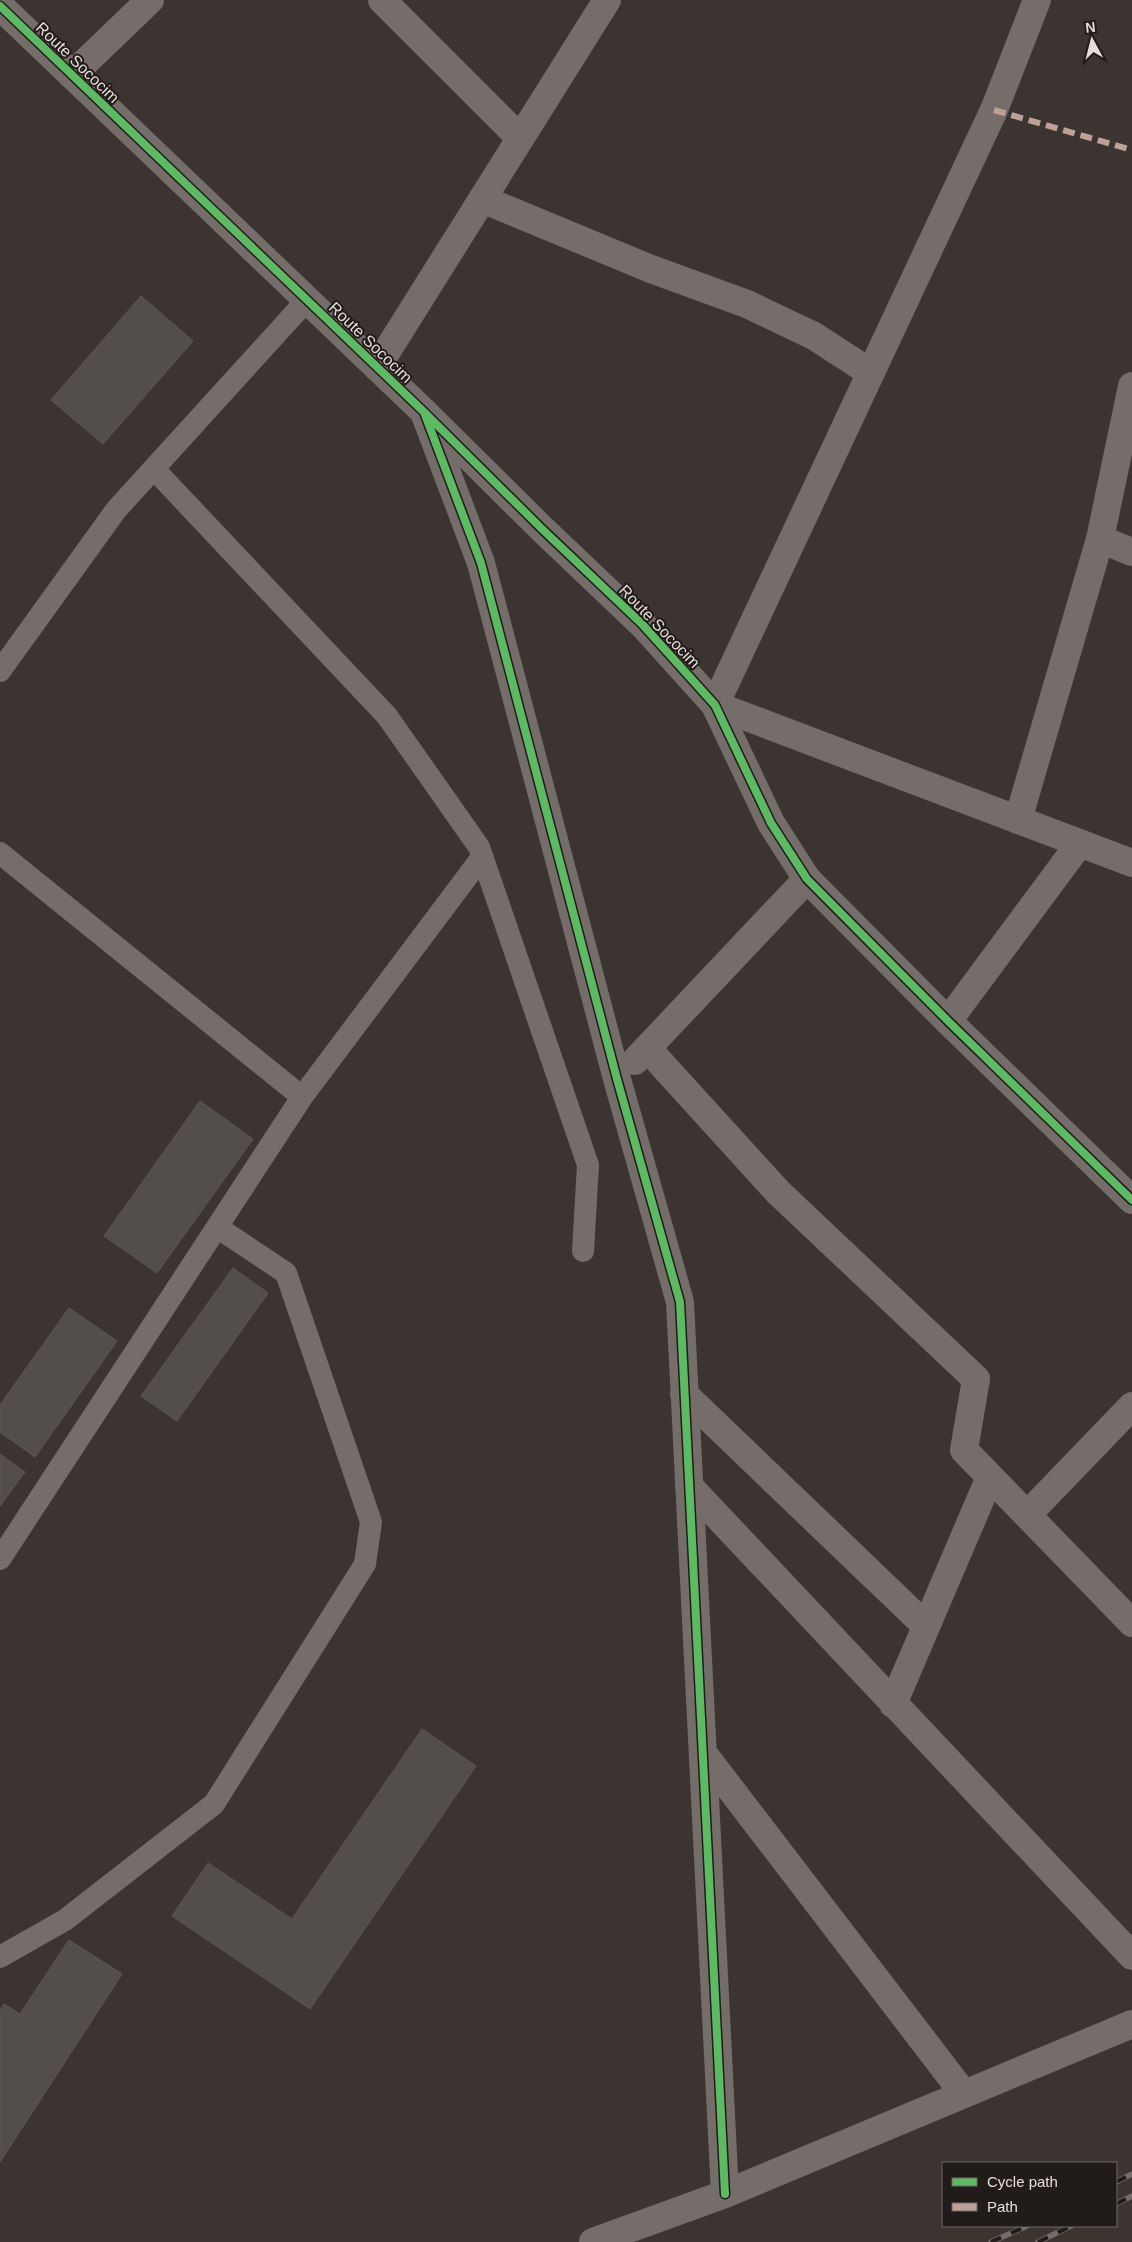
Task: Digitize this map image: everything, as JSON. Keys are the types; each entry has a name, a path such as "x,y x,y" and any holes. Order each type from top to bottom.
{"street":[{"path":"72,75 150,0"},
{"path":"382,0 520,138"},
{"path":"377,367 607,0"},
{"path":"716,705 994,110 1037,0"},
{"name":"Route Sococim","path":"0,6 424,412 541,528 642,624 716,705"},
{"path":"482,199 651,269 747,304 814,336 871,373"},
{"path":"1018,820 1100,539 1132,386"},
{"path":"424,412 481,563 617,1080 680,1302 726,2194"},
{"path":"1100,539 1132,552"},
{"path":"716,705 1132,863"},
{"path":"716,705 771,823 807,879 948,1021 1132,1200"},
{"path":"948,1021 1080,843"},
{"path":"617,1080 807,879"},
{"path":"647,1048 778,1192 976,1380 964,1450 1132,1623"},
{"path":"684,1394 926,1626"},
{"path":"1027,1515 1132,1406"},
{"path":"893,1704 990,1477"},
{"path":"689,1486 1132,1956"},
{"path":"703,1753 964,2094"},
{"path":"593,2242 726,2194 1132,2024"}],"lane":[{"path":"0,671 116,510 307,300"},
{"path":"154,469 387,716 479,846 588,1165 583,1251"},
{"path":"0,853 302,1097"},
{"path":"0,1558 302,1097 482,857"},
{"path":"0,1957 65,1920 214,1804 365,1564 371,1522 286,1273 217,1227"}],"building":[{"path":"141,296 193,341 103,444 51,400"},
{"path":"200,1101 253,1139 157,1273 104,1236"},
{"path":"233,1268 268,1293 177,1421 141,1396"},
{"path":"69,1308 117,1341 35,1457 0,1432 0,1405"},
{"path":"0,1454 25,1472 0,1506"},
{"path":"422,1729 476,1766 310,2009 172,1916 208,1863 292,1919"},
{"path":"69,1940 122,1974 0,2162 0,2010 4,2004 20,2014"}],"railway":[{"path":"1117,2182 1132,2174"},
{"path":"1117,2204 1132,2196"},
{"path":"991,2242 1025,2227"},
{"path":"1038,2242 1069,2227"}],"marked path":[{"path":"994,110 1132,150"}],"cycle path":[{"path":"0,6 424,412 541,528 642,624 715,705 771,823 807,879 948,1021 1132,1200"},
{"path":"424,412 481,563 617,1079 680,1302 725,2194"}]}
